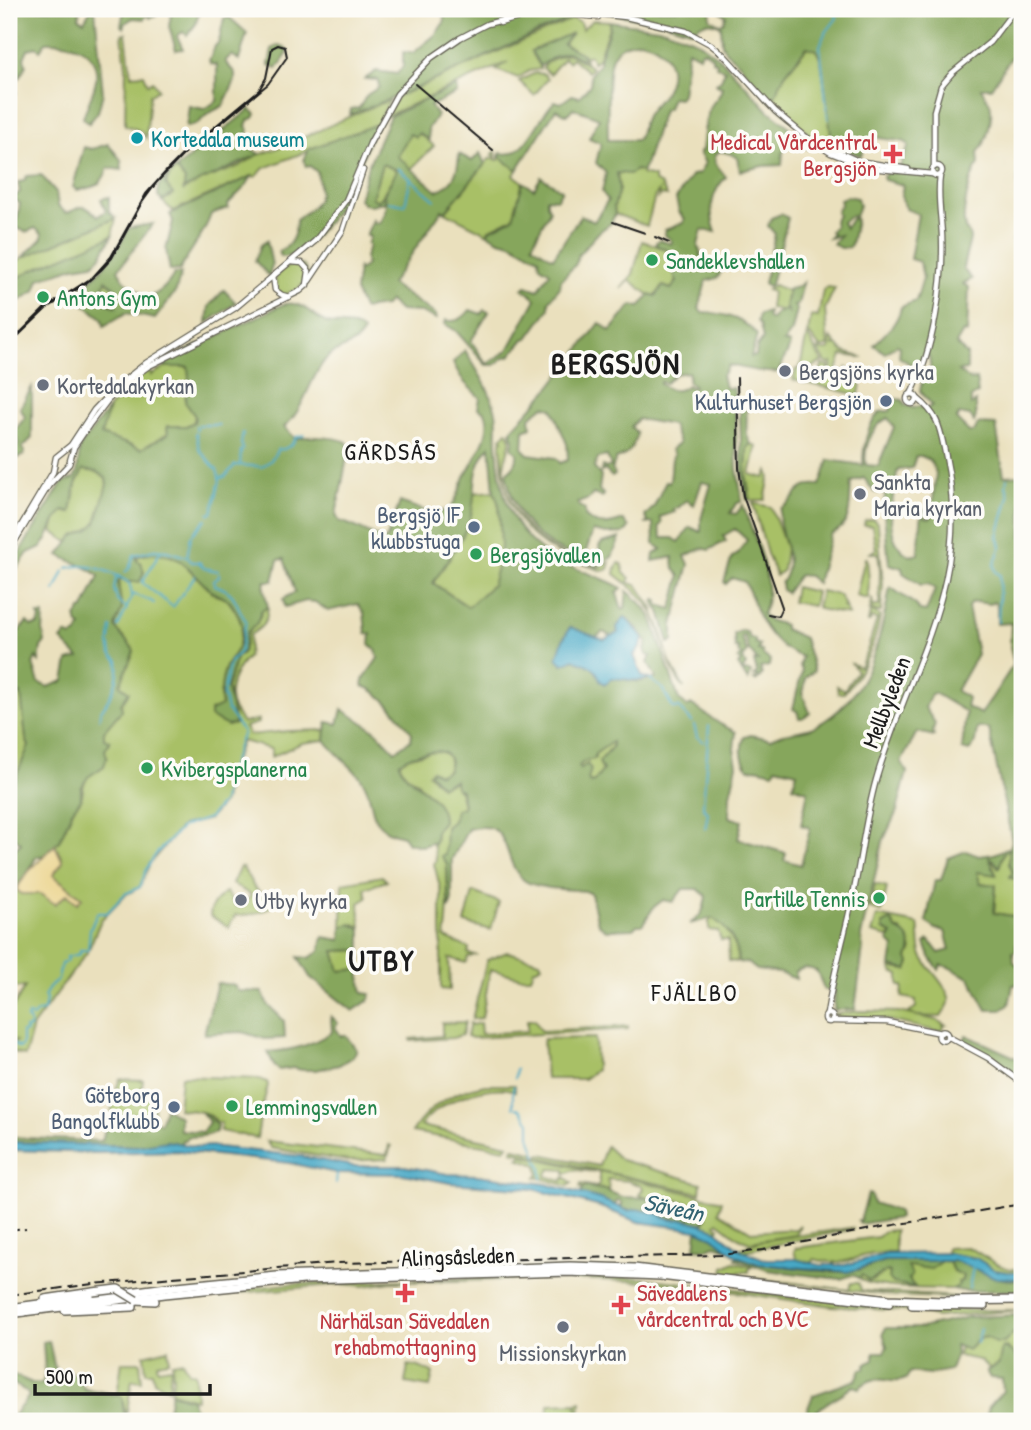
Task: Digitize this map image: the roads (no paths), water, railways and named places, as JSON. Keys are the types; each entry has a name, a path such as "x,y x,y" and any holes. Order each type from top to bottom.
{"highway":[{"path":"11,1310 167,1287 277,1276 570,1266 634,1268 889,1298 1022,1302"},
{"name":"Alingsåsleden","path":"23,1312 294,1280 579,1272 651,1275 895,1304 953,1306 1022,1302"},
{"path":"11,1310 46,1299 118,1289 133,1299 155,1301"},
{"path":"11,1310 23,1312 133,1307 133,1299"}],"main road":[{"path":"9,545 57,456 71,445 93,410 146,363 235,308 315,241 340,211 372,138 397,94 426,64 481,29 524,16 558,13 630,19 680,30 719,53 775,111 804,134 840,153 867,163 935,171 934,113 941,86 954,71 990,42 1015,9"},
{"path":"9,551 49,485 68,466 74,447 89,425 125,383 158,361 307,285 333,248 346,222 372,138"},
{"name":"Mellbyleden","path":"935,171 939,190 942,249 938,300 933,331 917,379 915,398 933,413 940,431 950,480 953,522 950,564 935,623 901,706 875,783 851,903 834,970 830,1017 887,1022 940,1035 944,1032 946,1038 988,1058 1022,1083"},
{"path":"289,262 300,262 307,267 310,274 307,285"},
{"path":"274,275 275,290 289,296"},
{"path":"64,452 69,453 71,458"},
{"path":"55,464 64,468"}],"water":[{"path":"625,617 643,637 641,647 634,655 642,676 650,679 611,678 606,684 600,681 594,669 587,665 574,659 563,664 557,658 570,627 604,640 618,633 617,627"},
{"path":"167,1141 199,1147 300,1156 353,1166 404,1166 448,1174 546,1184 601,1199 628,1211 637,1209 672,1220 684,1219 702,1224 713,1228 741,1250 764,1259 796,1259 820,1265 845,1265 886,1254 946,1253 976,1258 995,1270 1022,1272 1022,1279 996,1278 956,1261 885,1261 848,1272 759,1264 737,1256 713,1237 697,1230 638,1222 600,1207 533,1189 450,1183 403,1174 336,1173 289,1163 178,1151 97,1153 9,1150 9,1142 137,1146"}],"waterway":[{"path":"828,119 820,46 824,35 837,18 835,9"},
{"path":"398,168 435,200"},
{"path":"389,202 405,205 410,181"},
{"path":"199,425 219,425"},
{"path":"196,426 197,430"},
{"path":"196,433 199,449 217,470 220,480 212,513 209,514"},
{"path":"240,465 243,433"},
{"path":"255,466 262,467 278,449 286,448 296,437 304,435"},
{"path":"219,478 225,477 235,465 253,466"},
{"path":"998,622 1000,575 994,565 1001,546 998,536 1009,496 1007,478"},
{"path":"206,519 191,536 187,557 192,562 199,562 204,568 218,571"},
{"path":"125,572 129,569 134,555 154,550 187,557"},
{"path":"142,583 160,552"},
{"path":"67,568 83,566 107,571 129,583 131,589"},
{"path":"55,591 64,571"},
{"path":"18,1048 22,1046 22,1033 29,1028 28,1015 33,1017 37,1012 44,1011 44,996 58,979 61,964 67,961 67,957 80,954 80,950 88,950 90,930 97,913 107,913 125,894 140,887 156,854 182,827 209,818 223,802 227,779 243,732 227,710 223,694 230,662 240,652 246,621 232,595 215,585 214,581 219,574"},
{"path":"118,627 127,608 118,602 114,589 119,576"},
{"path":"144,584 173,607 195,576"},
{"path":"127,607 132,596 131,590"},
{"path":"133,594 151,601"},
{"path":"110,640 111,627"},
{"path":"101,711 118,674 118,661 111,654 109,642"},
{"path":"650,679 662,688 673,708 679,708 692,722"},
{"path":"99,718 101,713"},
{"path":"694,725 697,737 704,742"},
{"path":"705,829 708,813 703,807 709,726"},
{"path":"10,1043 18,1047"},
{"path":"515,1078 516,1069"},
{"path":"513,1091 514,1086"},
{"path":"513,1093 513,1107"},
{"path":"516,1108 520,1109 530,1122 530,1137 537,1156"},
{"path":"537,1160 541,1166 542,1179"},
{"path":"336,1183 337,1174"},
{"path":"969,1288 973,1268"},
{"path":"977,1343 981,1329"}],"tram line":[{"path":"18,335 45,308 93,277 111,257 146,194 170,167 189,148 259,90 266,78 272,48 278,45 285,47 287,57 268,84 185,153 157,182 141,204 112,258 101,270 84,285 46,309 18,336"},
{"path":"415,84 493,150"},
{"path":"613,222 645,233"},
{"path":"655,237 669,243"},
{"path":"737,378 739,468 743,496 782,607 778,616 768,614"}],"railway":[{"path":"9,1295 93,1284 337,1263 721,1255 1022,1204"},
{"path":"9,1230 26,1228"}],"place":[{"name":"Kortedala museum","path":"137,138"},
{"name":"Medical Vårdcentral Bergsjön","path":"893,154"},
{"name":"Sandeklevshallen","path":"652,260"},
{"name":"Antons Gym","path":"43,297"},
{"name":"Bergsjöns kyrka","path":"785,371"},
{"name":"Kortedalakyrkan","path":"43,385"},
{"name":"Kulturhuset Bergsjön","path":"886,401"},
{"name":"Sankta Maria kyrkan","path":"860,494"},
{"name":"Bergsjö IF klubbstuga","path":"474,527"},
{"name":"Bergsjövallen","path":"476,554"},
{"name":"Kvibergsplanerna","path":"147,768"},
{"name":"Partille Tennis","path":"879,898"},
{"name":"Utby kyrka","path":"241,900"},
{"name":"Lemmingsvallen","path":"232,1106"},
{"name":"Göteborg Bangolfklubb","path":"174,1107"},
{"name":"Närhälsan Sävedalen rehabmottagning","path":"405,1293"},
{"name":"Sävedalens vårdcentral och BVC","path":"621,1305"},
{"name":"Missionskyrkan","path":"563,1327"}],"district":[{"name":"BERGSJÖN","path":"616,363"},
{"name":"GÄRDSÅS","path":"391,451"},
{"name":"UTBY","path":"382,960"},
{"name":"FJÄLLBO","path":"695,992"}],"water label":[{"name":"Säveån","path":"674,1207"}]}
